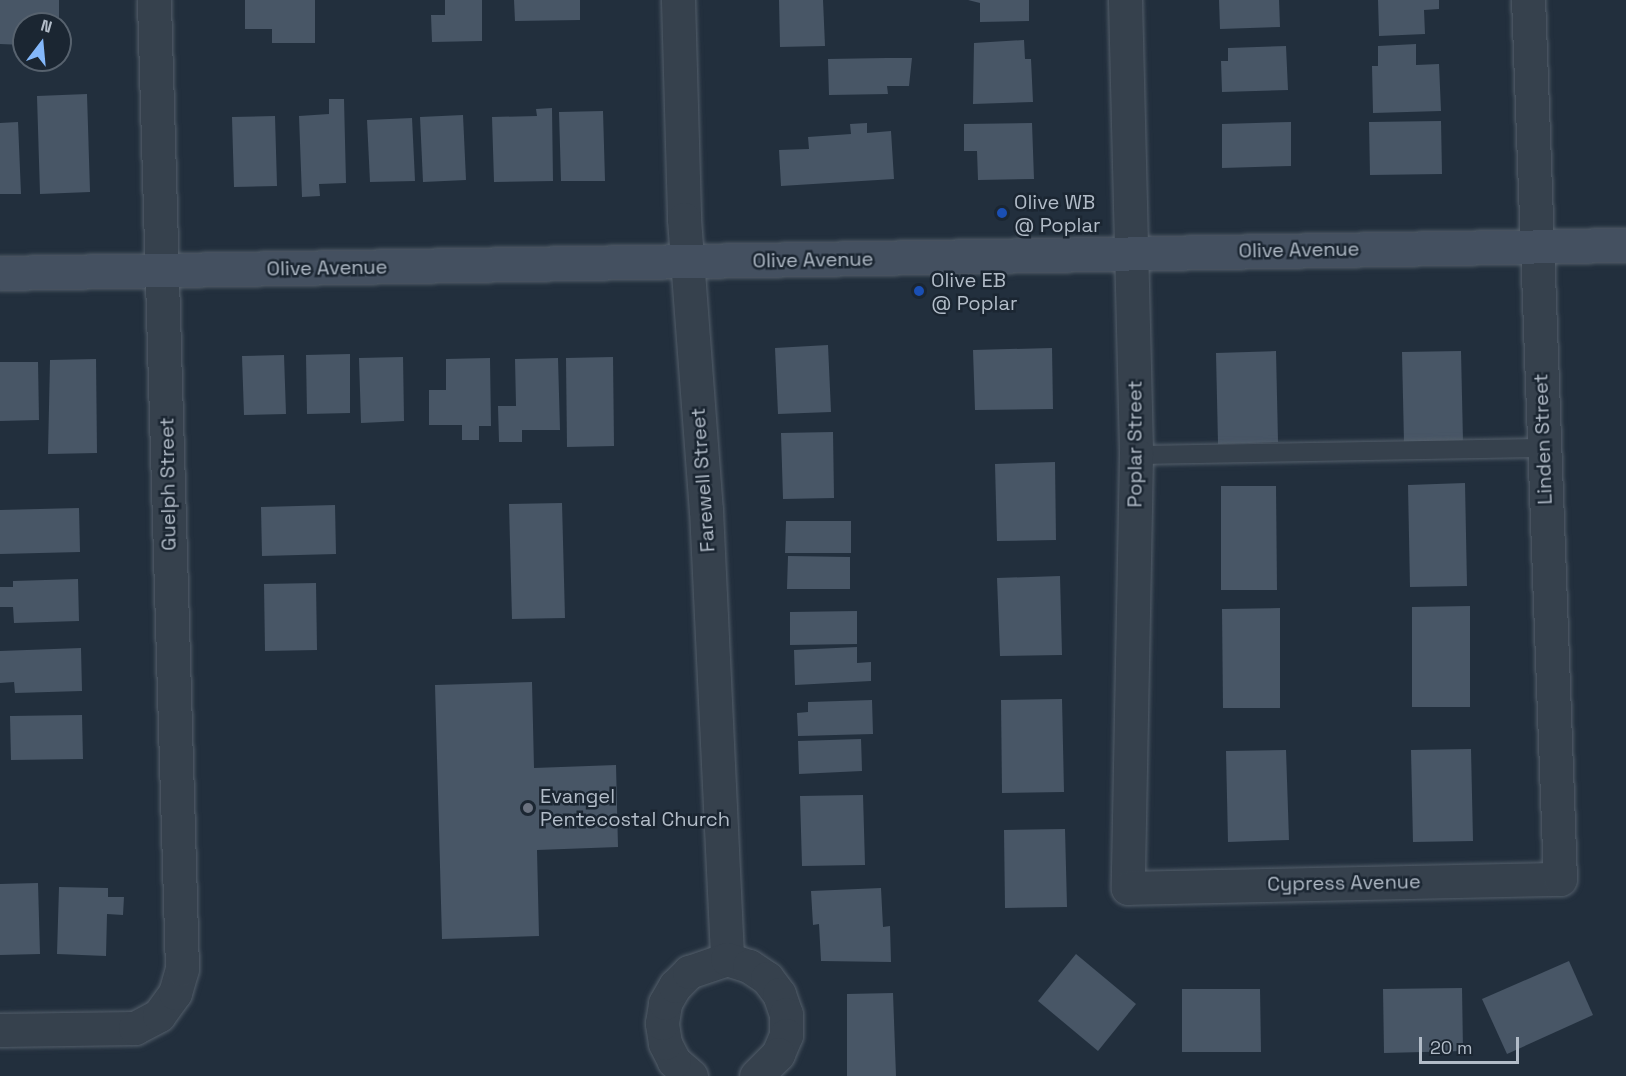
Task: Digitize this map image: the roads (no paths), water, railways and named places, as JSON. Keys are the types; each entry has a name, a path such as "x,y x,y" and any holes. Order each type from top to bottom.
{"main road":[{"name":"Olive Avenue","path":"0,273 1626,245"}],"street":[{"name":"Guelph Street","path":"0,1030 135,1028 159,1016 175,993 182,969 164,270 154,0"},
{"name":"Farewell Street","path":"678,0 687,262 706,510 727,959"},
{"name":"Poplar Street","path":"1125,0 1136,455 1128,888"},
{"name":"Linden Street","path":"1528,0 1560,879"},
{"name":"Cypress Avenue","path":"1128,888 1560,879"},
{"path":"691,1076 674,1061 665,1043 662,1023 665,1003 675,986 689,972 727,959 749,966 767,978 779,994 786,1014 786,1035 778,1054 756,1076"}],"lane":[{"path":"1136,455 1543,448"}],"place":[{"name":"Olive WB @ Poplar","path":"1002,213"},
{"name":"Olive EB @ Poplar","path":"919,291"},
{"name":"Evangel Pentecostal Church","path":"528,808"}]}
